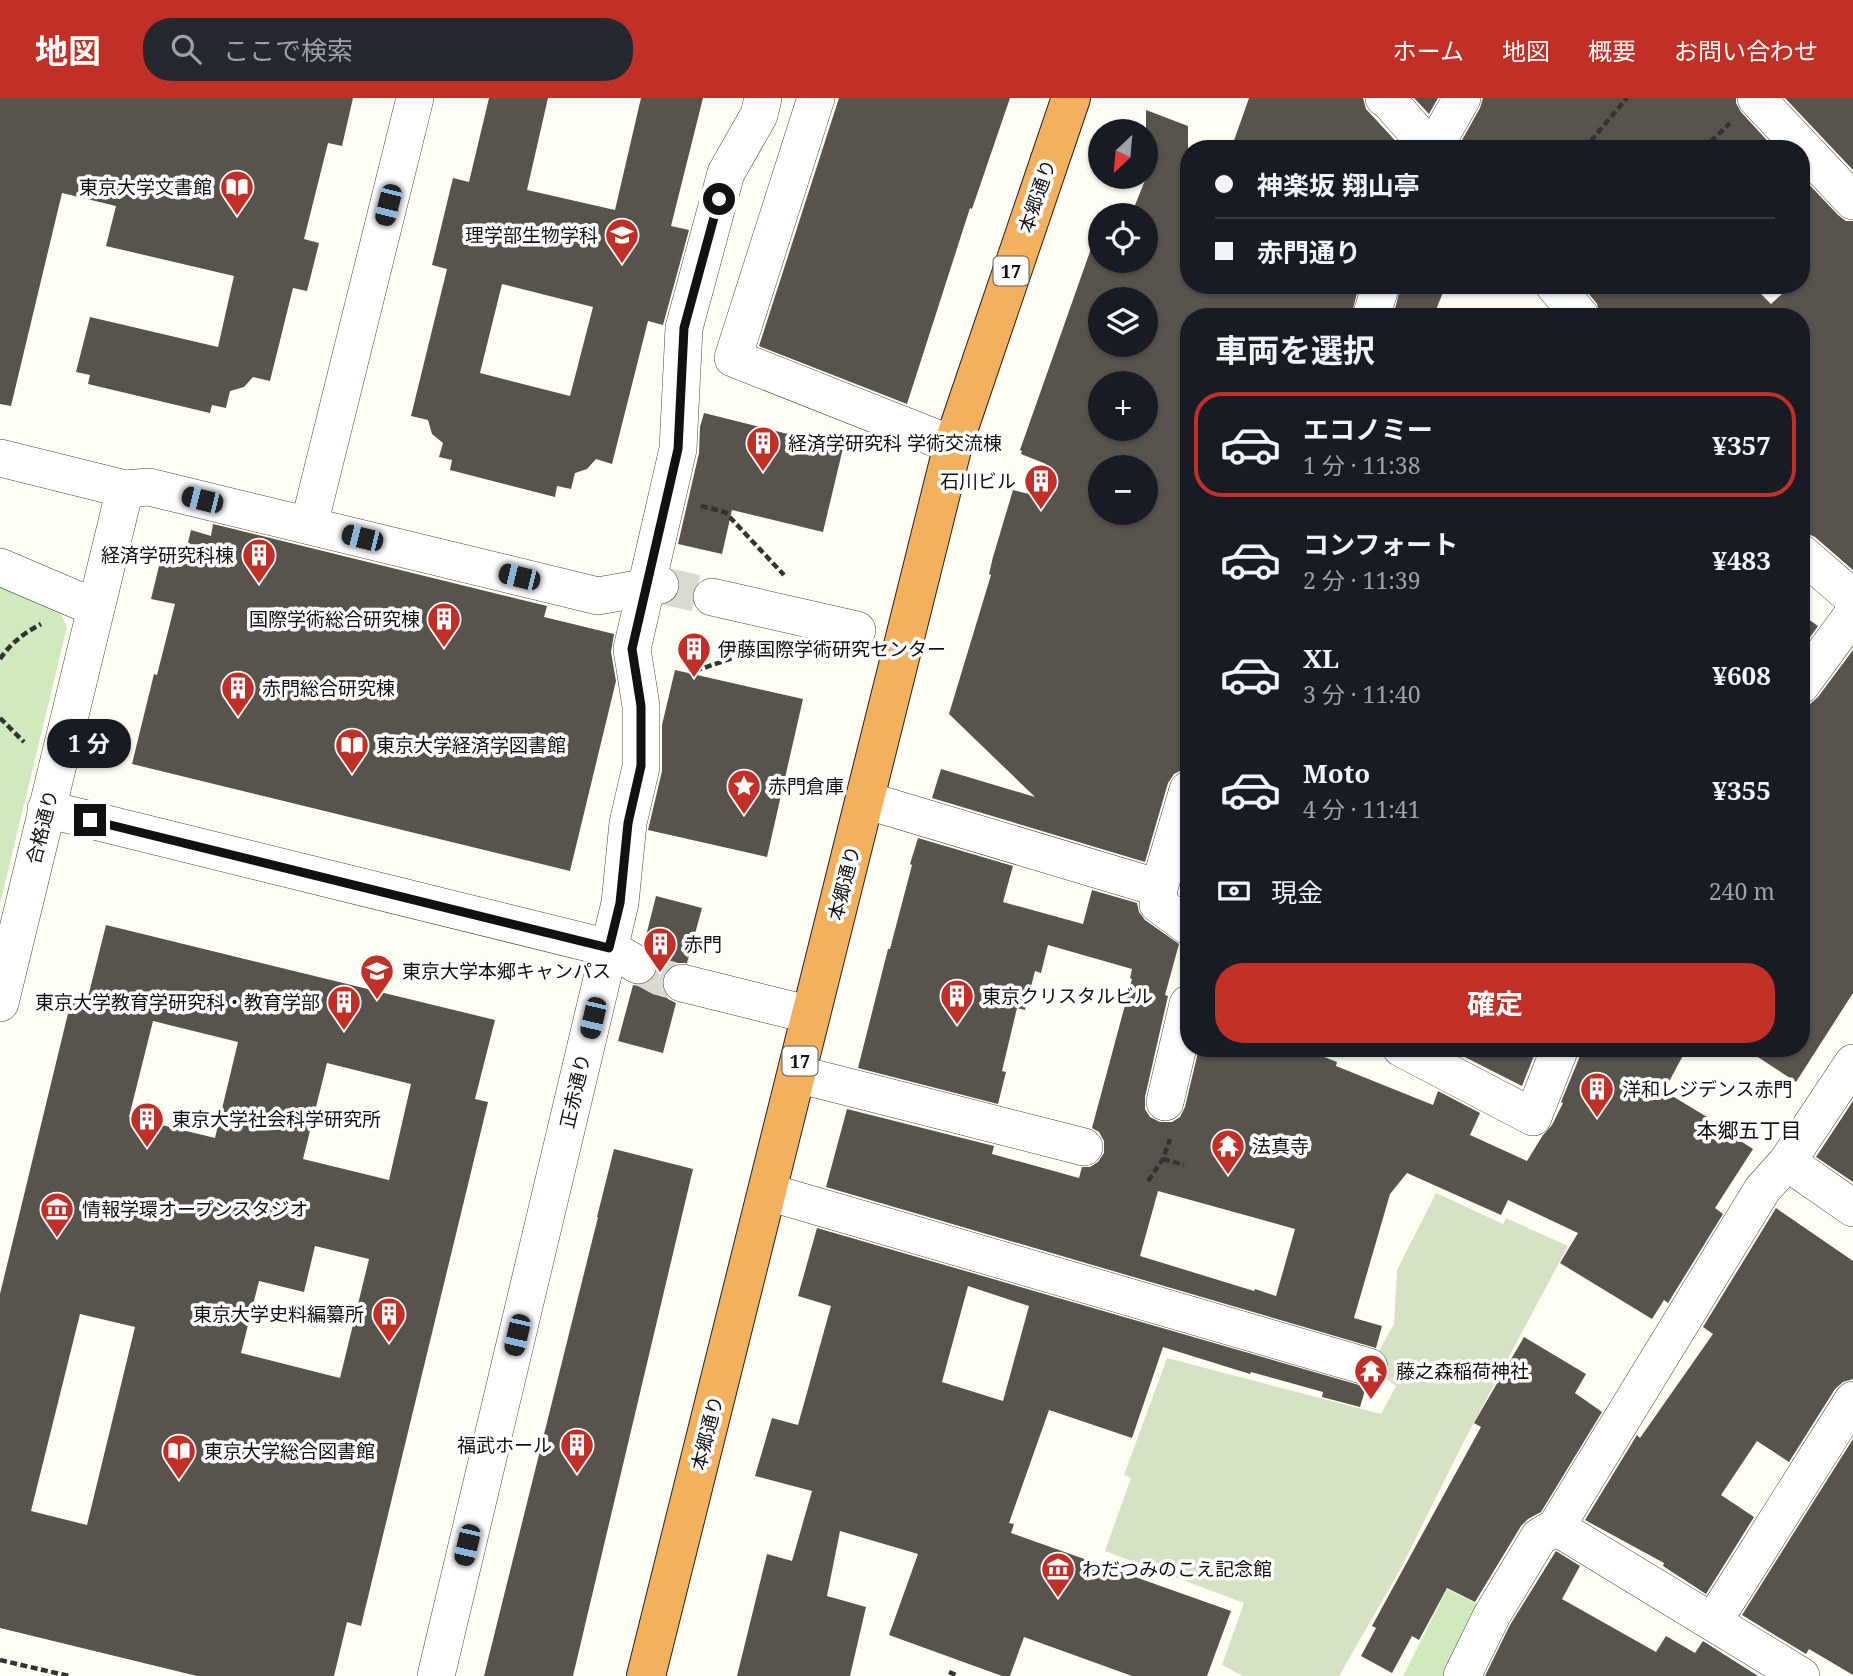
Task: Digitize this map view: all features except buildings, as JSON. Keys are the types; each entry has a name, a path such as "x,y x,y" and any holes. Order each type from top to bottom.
{"highway":[{"name":"本郷通り","path":"646,1676 953,445 1071,98"}],"street":[{"path":"309,525 415,98"},
{"name":"正赤通り","path":"436,1676 623,957 620,903 628,823 641,766 641,706 632,649 653,587 666,498 678,449 684,328 726,173 758,115 763,98"},
{"path":"816,98 733,358 953,445"},
{"path":"1384,98 1424,140"},
{"path":"1437,140 1462,98"},
{"path":"1756,98 1796,140"},
{"path":"1810,155 1853,201"},
{"path":"1562,294 1573,308"},
{"path":"0,458 125,489 149,487 598,596 653,587"},
{"name":"合格通り","path":"0,1003 125,489"},
{"path":"1810,561 1853,598"},
{"path":"0,567 96,608"},
{"path":"712,597 843,627"},
{"path":"1810,673 1853,614"},
{"path":"864,800 1159,888"},
{"path":"46,809 623,957"},
{"path":"1180,817 1159,888 1158,904 1180,920"},
{"path":"682,983 811,1015"},
{"path":"1169,1115 1180,1051"},
{"path":"1418,1057 1533,1117 1556,1057"},
{"path":"1462,1676 1492,1615 1538,1537 1556,1527 1762,1190 1787,1162 1853,1063"},
{"path":"797,1074 1084,1147"},
{"path":"1787,1162 1853,1208"},
{"path":"768,1192 1369,1367"},
{"path":"1713,1622 1853,1400"},
{"path":"1556,1527 1801,1676"}],"path":[{"path":"1592,140 1627,98"},
{"path":"666,498 725,512 843,627"},
{"path":"1148,1181 1164,1160 1169,1115"},
{"path":"1164,1160 1184,1165"},
{"path":"0,1660 69,1676"},
{"path":"948,1672 958,1676"}],"green space":[{"path":"0,585 59,610 67,627 0,904"},
{"path":"1436,1193 1503,1224 1506,1218 1568,1246 1463,1443 1400,1570 1339,1676 1243,1676 1222,1665 1244,1603 1105,1551 1131,1478 1124,1475 1167,1358 1381,1414 1396,1386 1376,1371 1376,1356 1394,1324 1397,1270"},
{"path":"1447,1589 1481,1606 1445,1676 1403,1676"}],"tunnel":[{"path":"660,585 712,597"},
{"path":"638,965 660,977 682,983"}],"place":[{"name":"東京大学文書館","path":"237,217"},
{"name":"理学部生物学科","path":"622,265"},
{"name":"経済学研究科 学術交流棟","path":"763,473"},
{"name":"石川ビル","path":"1041,511"},
{"name":"経済学研究科棟","path":"259,585"},
{"name":"国際学術総合研究棟","path":"444,649"},
{"name":"伊藤国際学術研究センター","path":"694,679"},
{"name":"赤門総合研究棟","path":"238,718"},
{"name":"東京大学経済学図書館","path":"352,775"},
{"name":"赤門倉庫","path":"744,816"},
{"name":"赤門","path":"660,974"},
{"name":"東京大学本郷キャンパス","path":"377,1001"},
{"name":"東京クリスタルビル","path":"957,1026"},
{"name":"東京大学教育学研究科・教育学部","path":"344,1032"},
{"name":"洋和レジデンス赤門","path":"1597,1119"},
{"name":"東京大学社会科学研究所","path":"147,1149"},
{"name":"法真寺","path":"1228,1176"},
{"name":"情報学環オープンスタジオ","path":"57,1239"},
{"name":"東京大学史料編纂所","path":"389,1344"},
{"name":"藤之森稲荷神社","path":"1371,1401"},
{"name":"福武ホール","path":"577,1475"},
{"name":"東京大学総合図書館","path":"179,1481"},
{"name":"わだつみのこえ記念館","path":"1058,1599"}],"district":[{"name":"本郷五丁目","path":"1749,1130"}],"route":[{"path":"90,820 609,948 620,903 628,823 641,766 641,706 632,649 678,449 684,328 719,199"}]}
